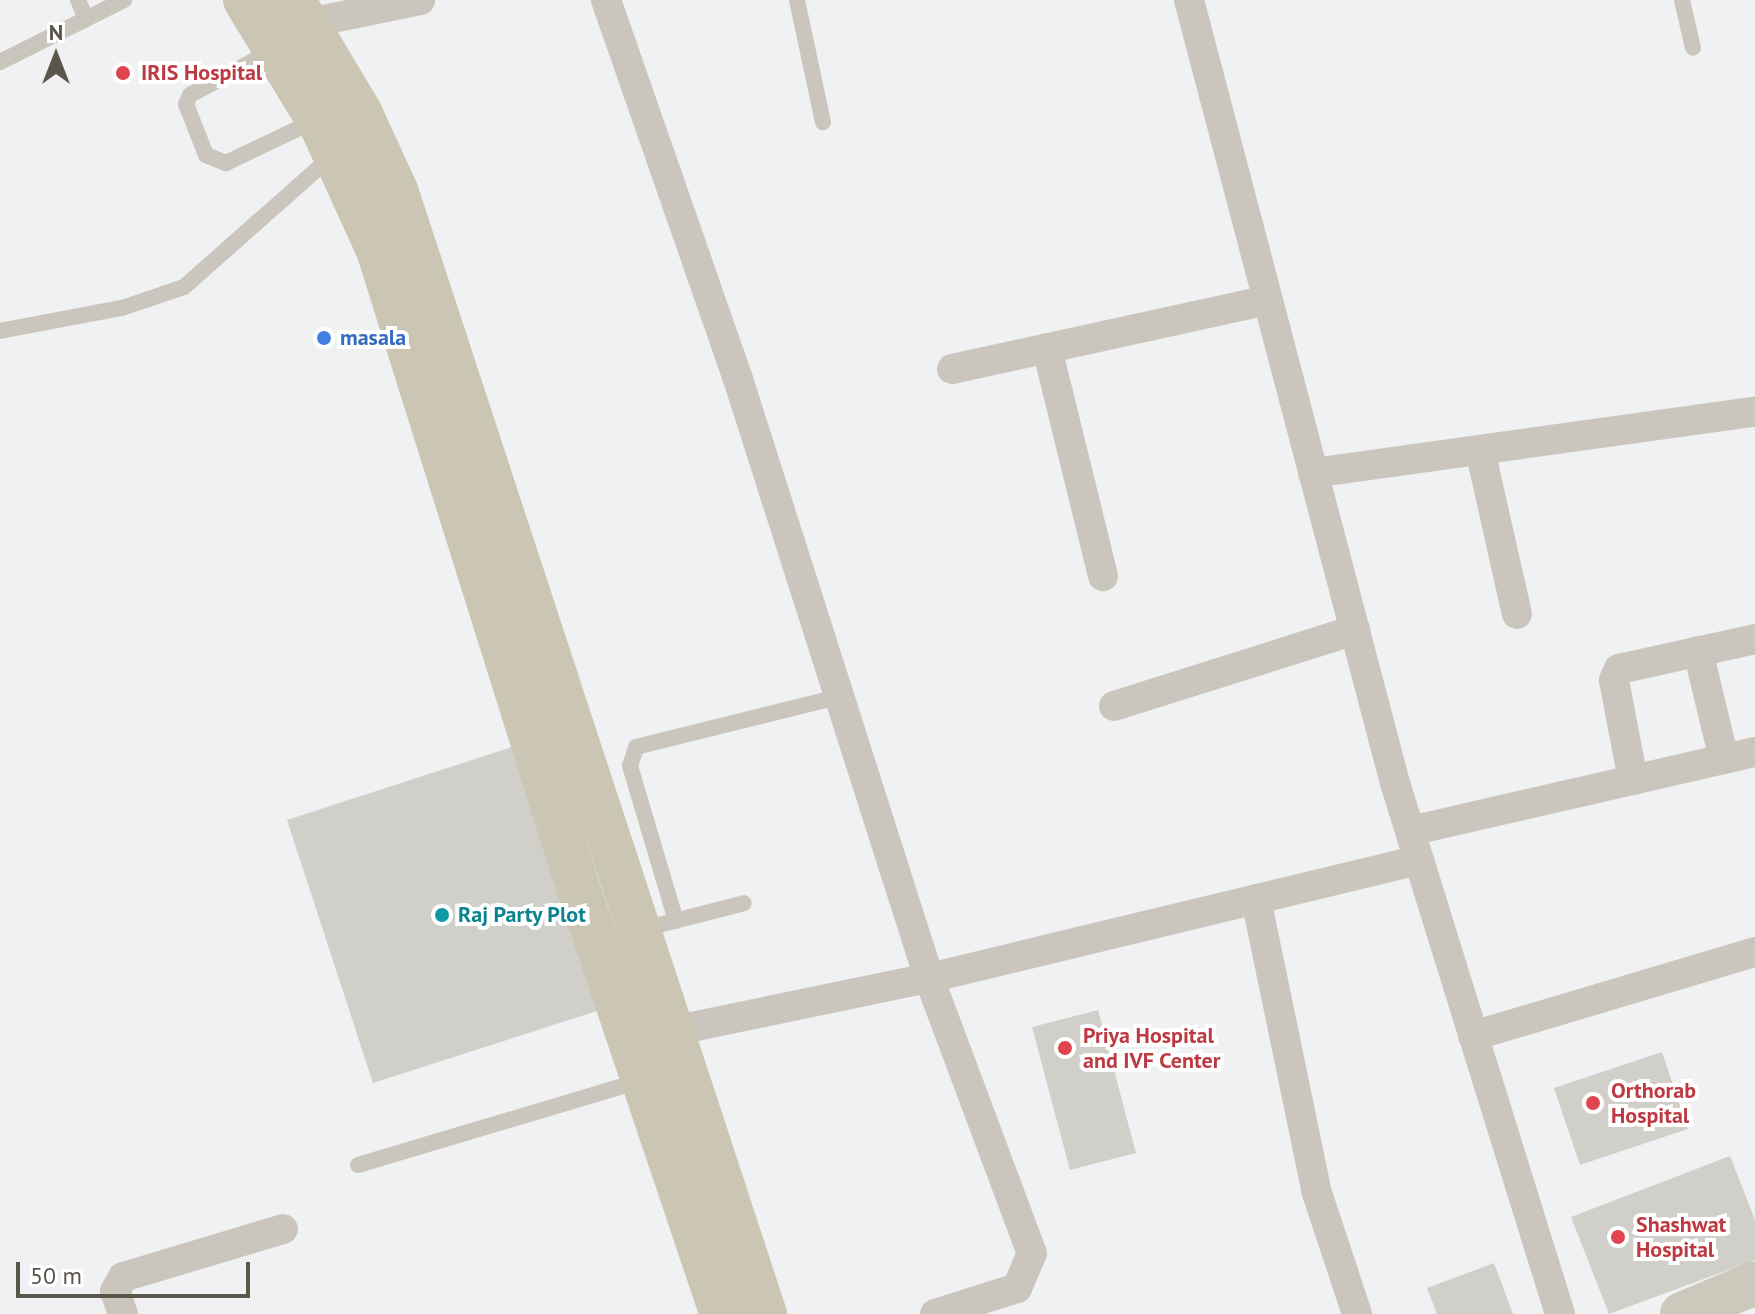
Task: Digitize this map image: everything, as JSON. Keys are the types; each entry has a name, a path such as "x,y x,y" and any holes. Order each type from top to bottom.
{"main road":[{"path":"270,14 378,250 578,887 647,1079 722,1314"},
{"path":"270,14 397,193 659,925 677,1030 765,1314"}],"street":[{"path":"270,14 420,0"},
{"path":"606,0 842,696 929,978 1032,1253 1017,1288 935,1314"},
{"path":"1189,0 1410,831 1560,1314"},
{"path":"952,369 1268,300"},
{"path":"1047,348 1103,576"},
{"path":"1313,473 1755,412"},
{"path":"1480,450 1517,614"},
{"path":"1114,706 1355,630"},
{"path":"1633,780 1614,680 1619,669 1755,639"},
{"path":"1698,651 1724,759"},
{"path":"1410,831 1755,752"},
{"path":"677,1030 929,978 1419,860"},
{"path":"1256,899 1317,1193 1357,1314"},
{"path":"1473,1036 1755,952"},
{"path":"123,1314 115,1291 123,1277 283,1229"},
{"path":"1682,1314 1755,1283"}],"lane":[{"path":"78,0 86,19"},
{"path":"0,62 124,0"},
{"path":"797,0 823,122"},
{"path":"1682,0 1693,48"},
{"path":"270,14 190,95 186,104 206,155 226,163 325,137"},
{"path":"0,331 122,308 184,287 325,137"},
{"path":"744,903 659,925 630,766 636,747 842,696"},
{"path":"358,1165 647,1079"}],"building":[{"name":"Raj Party Plot","path":"512,747 597,1011 373,1083 287,820"},
{"path":"1098,1010 1136,1153 1070,1170 1032,1027"},
{"path":"1662,1052 1688,1129 1580,1165 1554,1088"},
{"path":"1730,1156 1755,1220 1755,1260 1609,1314 1571,1217"},
{"path":"1494,1263 1513,1314 1437,1314 1427,1288"}],"place":[{"name":"IRIS Hospital","path":"123,73"},
{"name":"masala","path":"324,338"},
{"name":"Raj Party Plot","path":"442,915"},
{"name":"Priya Hospital and IVF Center","path":"1065,1048"},
{"name":"Orthorab Hospital","path":"1593,1103"},
{"name":"Shashwat Hospital","path":"1618,1237"}]}
